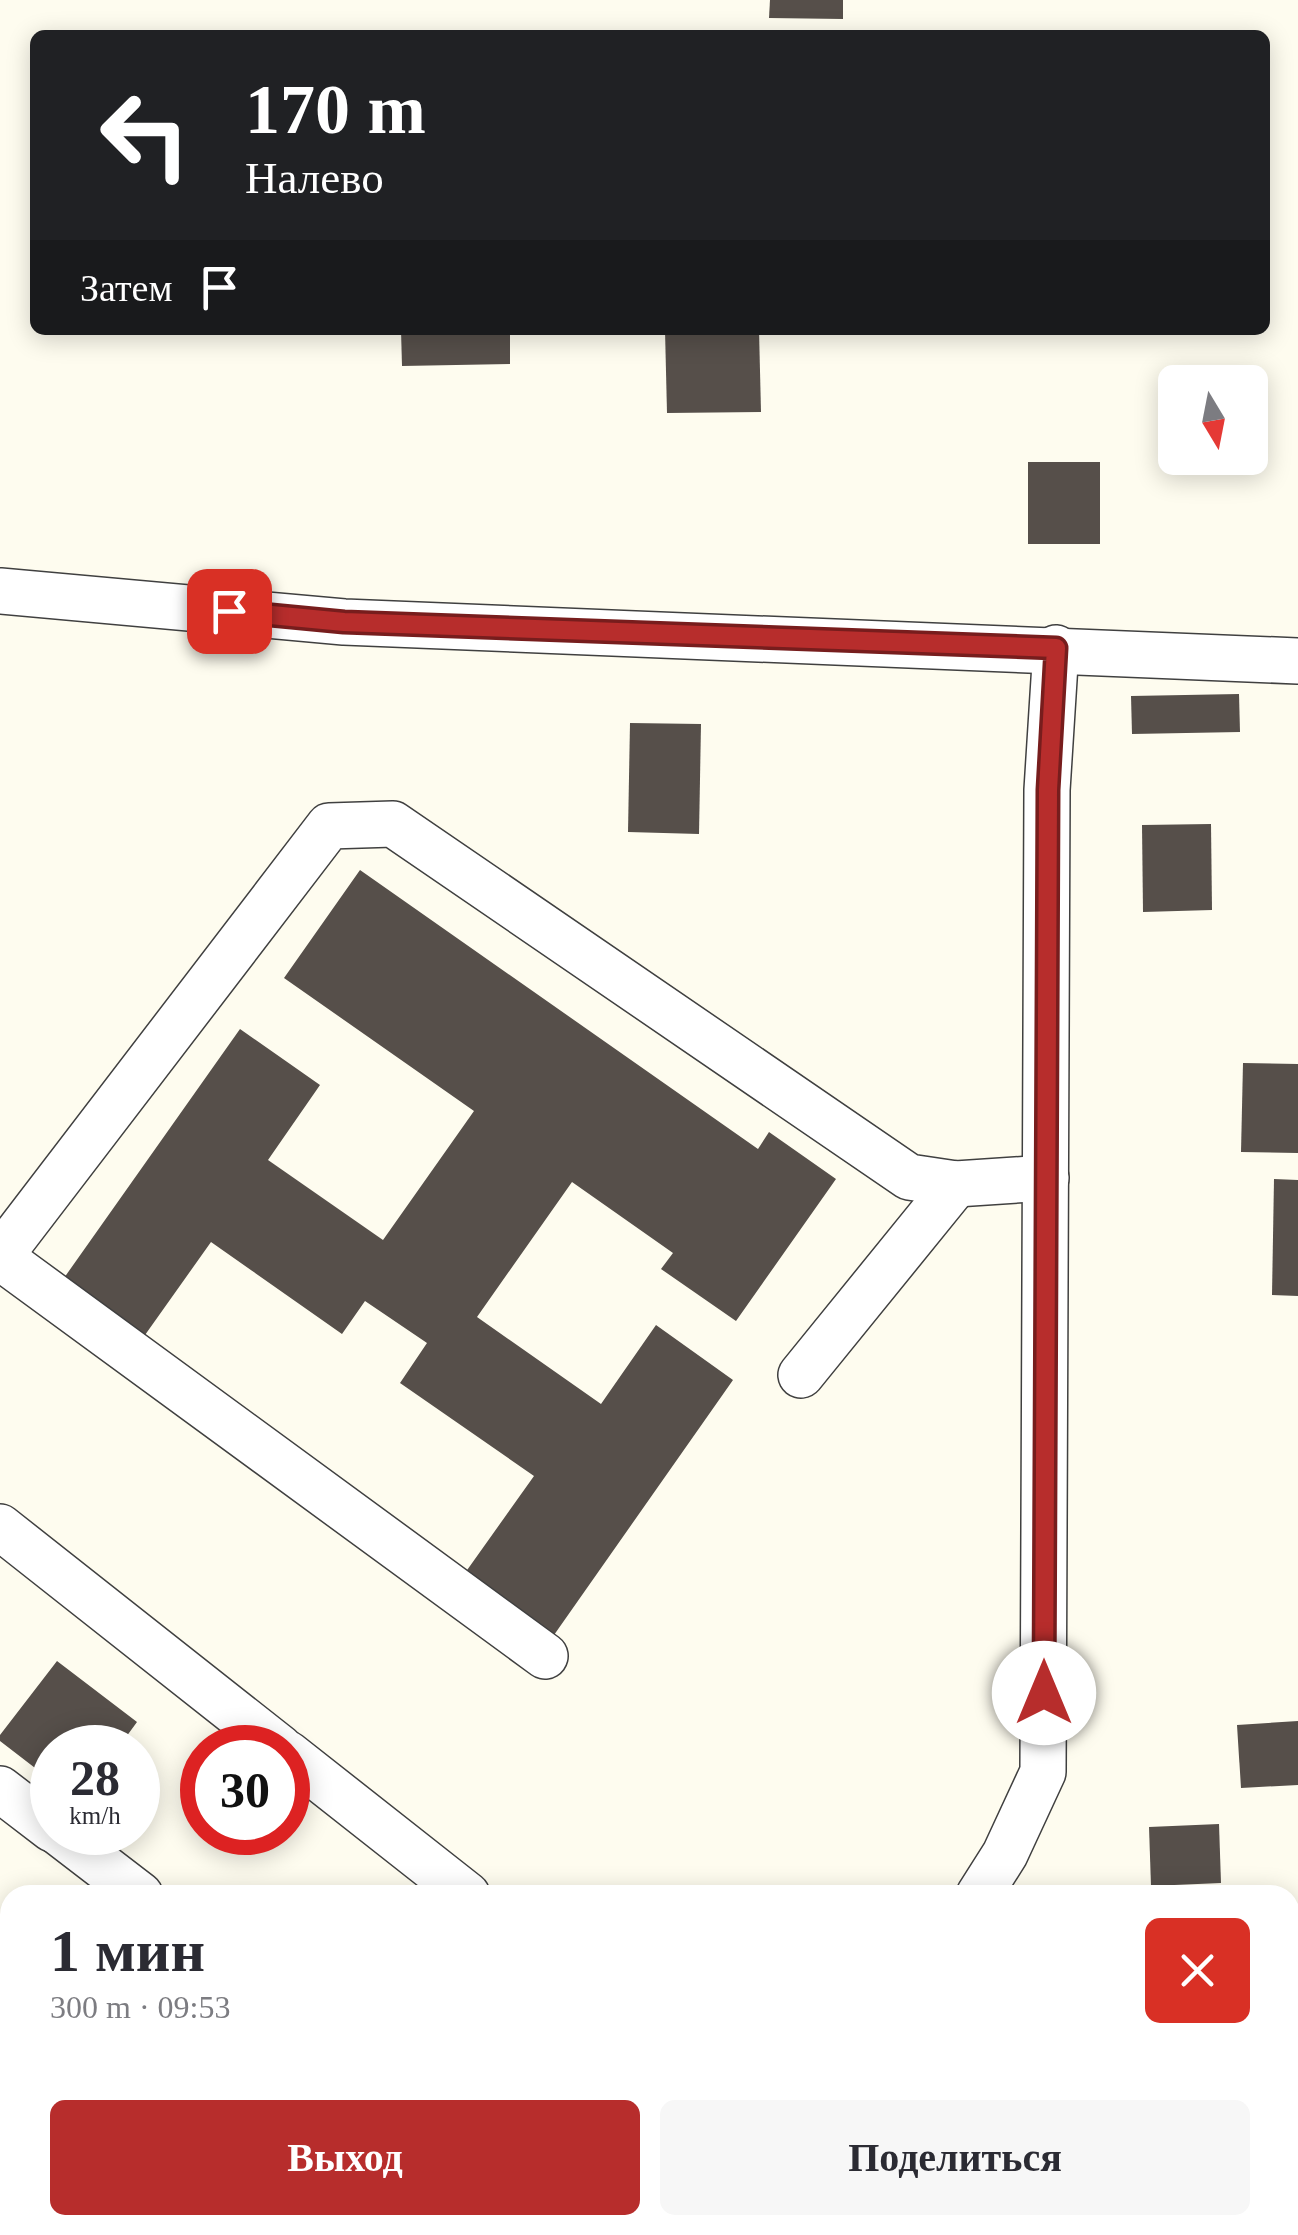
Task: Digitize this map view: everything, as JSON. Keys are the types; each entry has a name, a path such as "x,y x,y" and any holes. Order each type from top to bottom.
{"street":[{"path":"0,591 344,622 1056,648 1298,662"},
{"path":"985,1885 1006,1854 1043,1772 1048,790 1056,648"},
{"path":"545,1656 0,1256 330,826 393,824 909,1177 956,1184 1046,1178"},
{"path":"800,1375 956,1184"},
{"path":"0,1527 251,1725"},
{"path":"310,1771 453,1885"},
{"path":"0,1788 30,1811"},
{"path":"84,1855 120,1885"}],"building":[{"path":"770,0 843,0 843,19 769,18"},
{"path":"401,335 510,335 510,364 402,366"},
{"path":"665,335 759,335 761,412 667,413"},
{"path":"1028,462 1100,462 1100,544 1028,544"},
{"path":"1239,694 1240,732 1132,734 1131,696"},
{"path":"630,723 701,724 699,834 628,832"},
{"path":"1211,824 1212,910 1143,912 1142,825"},
{"path":"360,870 758,1149 769,1132 836,1179 736,1321 661,1269 673,1253 572,1182 477,1317 601,1404 656,1325 733,1380 554,1635 465,1573 534,1476 400,1383 427,1343 365,1301 342,1334 211,1242 145,1335 64,1278 240,1029 320,1085 268,1160 383,1240 474,1111 284,978"},
{"path":"1243,1063 1298,1064 1298,1153 1241,1152"},
{"path":"1274,1179 1298,1180 1298,1296 1272,1295"},
{"path":"57,1661 137,1722 30,1725 30,1764 0,1741 0,1735"},
{"path":"1298,1721 1298,1785 1241,1788 1237,1725"},
{"path":"1219,1824 1221,1883 1151,1885 1149,1827"}],"route":[{"path":"229,611 344,622 1056,648 1048,790 1044,1693"}]}
